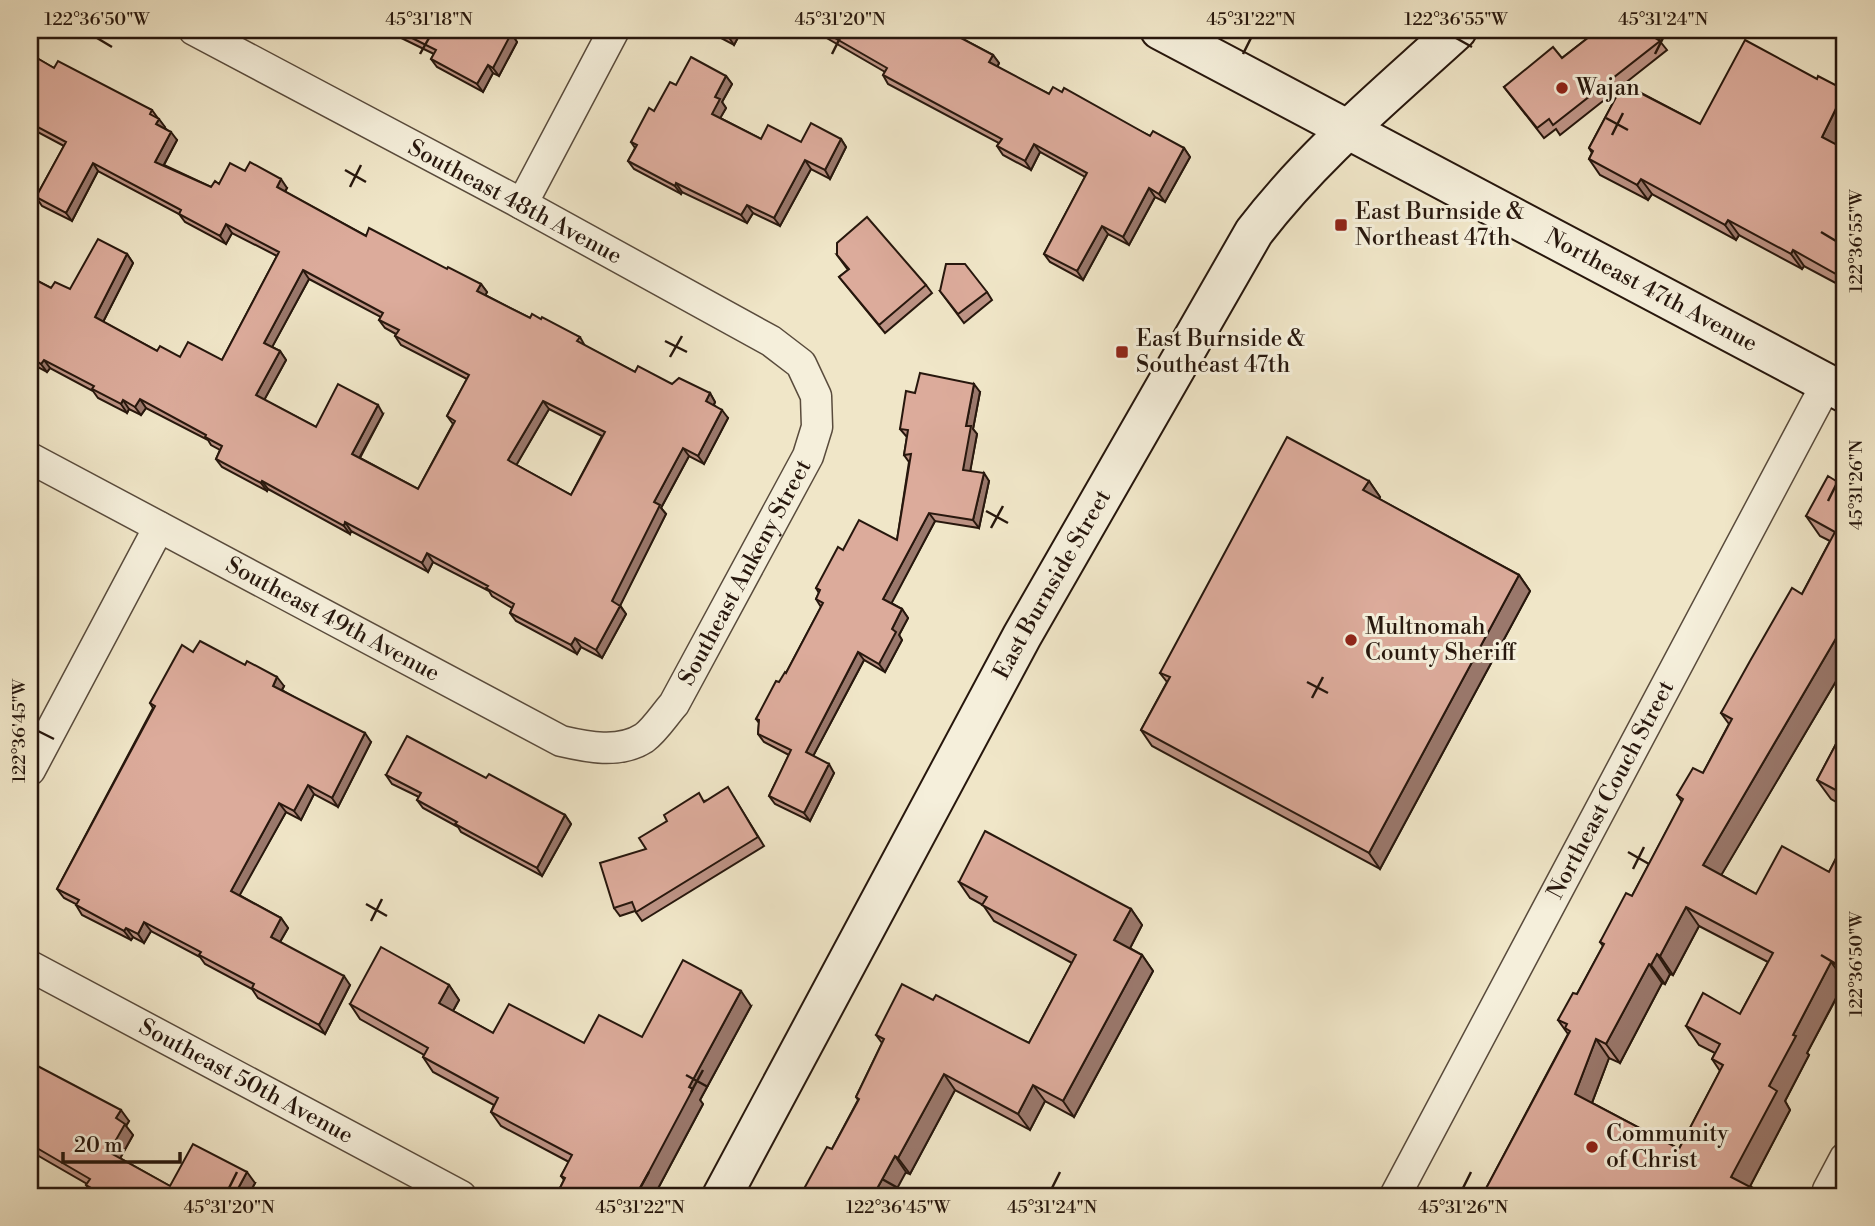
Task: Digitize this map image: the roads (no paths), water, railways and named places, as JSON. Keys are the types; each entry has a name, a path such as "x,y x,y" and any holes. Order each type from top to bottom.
{"main road":[{"name":"Northeast 47th Avenue","path":"1160,30 1836,388"},
{"name":"East Burnside Street","path":"722,1196 1022,636 1254,232 1280,198 1347,130 1457,30"}],"street":[{"name":"Southeast 48th Avenue","path":"194,30 522,204 771,341 801,364 816,396"},
{"path":"522,204 614,30"},
{"name":"Northeast Couch Street","path":"1395,1196 1836,388"},
{"name":"Southeast Ankeny Street","path":"645,737 674,704 808,456 817,427 816,396"},
{"name":"Southeast 49th Avenue","path":"30,458 561,741 594,748 624,746 645,737"},
{"path":"30,770 159,527"},
{"name":"Southeast 50th Avenue","path":"30,966 461,1196"},
{"path":"1828,1190 1845,1158"}],"place":[{"name":"Wajan","path":"1562,88"},
{"name":"East Burnside & Northeast 47th","path":"1341,225"},
{"name":"East Burnside & Southeast 47th","path":"1122,352"},
{"name":"Multnomah County Sheriff","path":"1351,640"},
{"name":"Community of Christ","path":"1592,1147"}]}
